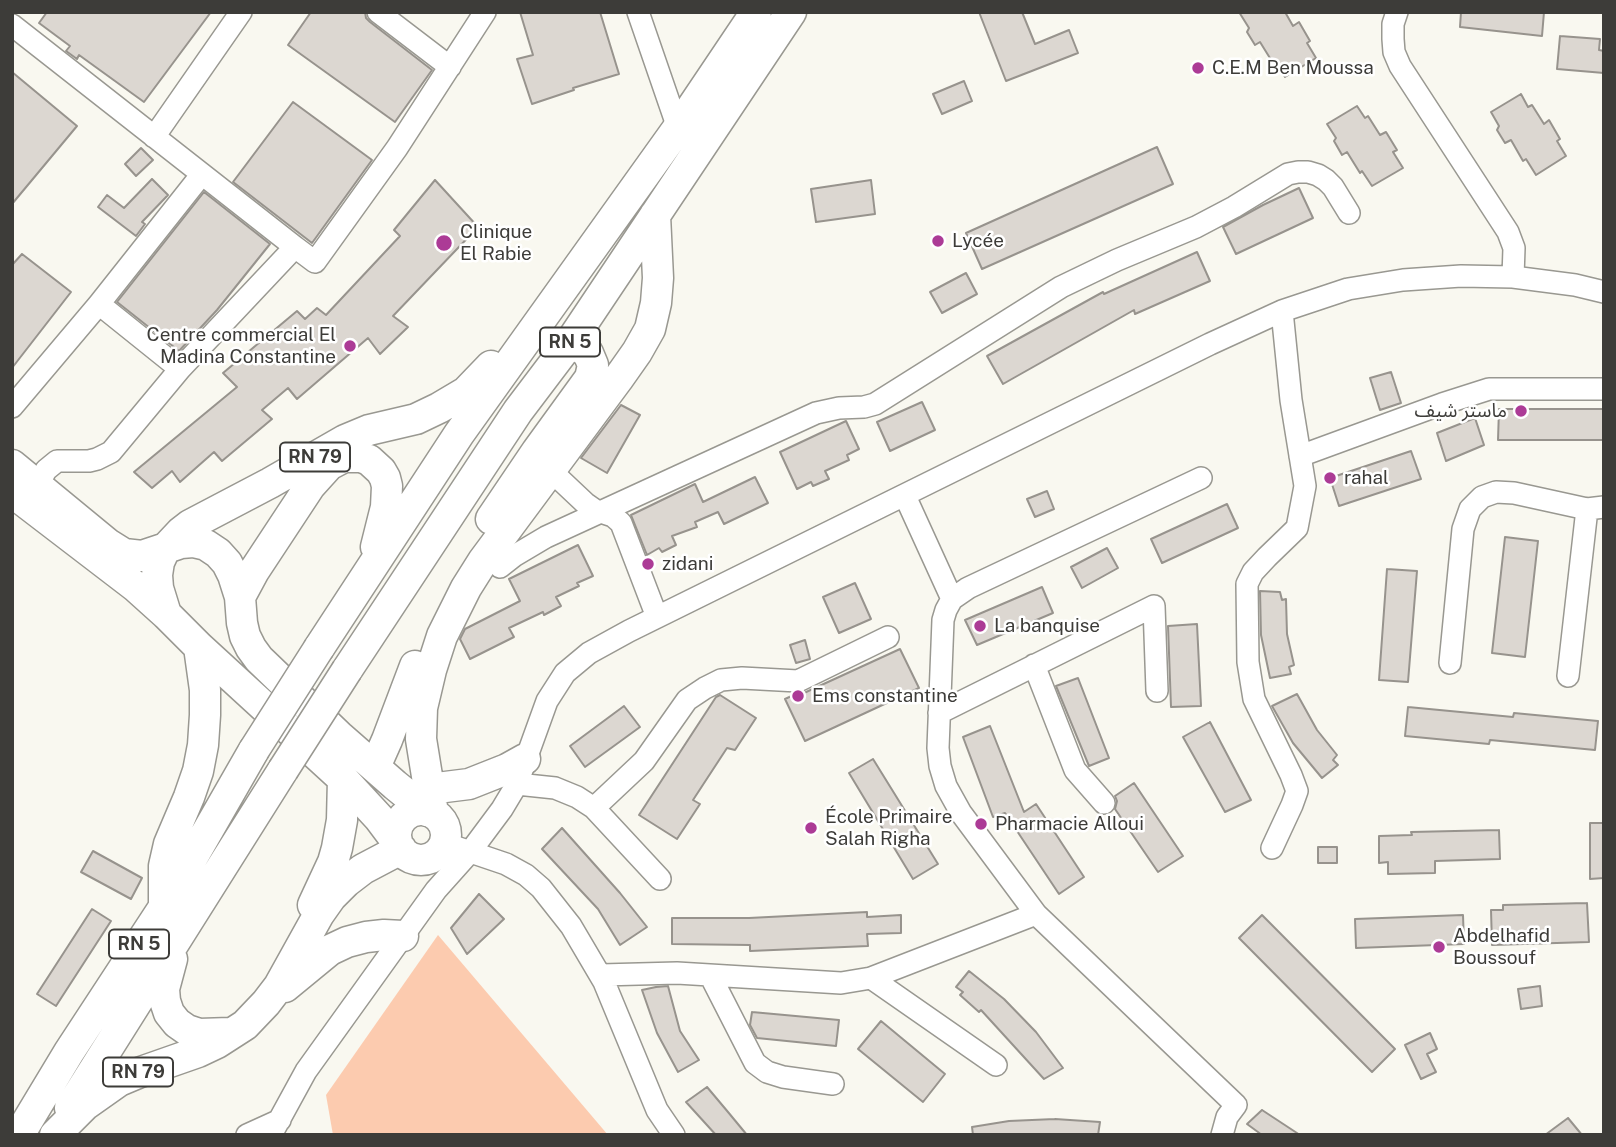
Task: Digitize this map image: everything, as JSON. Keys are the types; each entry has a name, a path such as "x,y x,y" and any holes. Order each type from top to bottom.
{"highway":[{"name":"RN 5","path":"54,1135 173,918 254,750 459,434 678,128 756,12"},
{"name":"RN 5","path":"19,1135 69,1052 173,918 283,769 518,411 571,341 791,12"},
{"path":"430,804 421,739 422,708 442,636 483,561 618,379 650,329 658,278 655,215"},
{"path":"375,767 419,654 447,593 495,513 590,378 593,365 588,353 571,341"},
{"name":"RN 79","path":"165,550 181,531 190,525 345,440 369,430 416,419 455,400 501,357 525,342"},
{"name":"RN 79","path":"240,597 310,486 329,465 344,457 361,457 376,464 387,486 386,508 369,571"},
{"path":"12,466 25,488 166,614 199,648 343,779 411,857 425,859 457,847 430,804 375,767 259,659 245,636 240,597 233,575 218,553 206,545 193,542 181,543 142,556 124,554 25,488"},
{"path":"165,550 157,575 166,614"},
{"path":"199,648 205,690 203,745 198,771 169,844 163,876 173,918 164,1002 177,1023 187,1030 200,1034 234,1032"},
{"path":"399,846 396,835 400,821 430,804 449,788 469,784 507,769 521,771"},
{"path":"308,933 311,912 333,862 340,834 343,779"},
{"path":"308,933 331,897 346,882 399,846"},
{"name":"RN 79","path":"54,1135 85,1105 119,1082 198,1052 245,1026 273,994 308,933"},
{"path":"273,994 293,982 331,950 347,942 384,935 403,936"}],"street":[{"path":"154,137 241,12"},
{"path":"378,12 450,67"},
{"path":"12,25 316,262 397,148 485,12"},
{"path":"638,12 678,128"},
{"path":"1397,12 1393,39 1394,52 1400,66 1508,232 1514,248 1513,277"},
{"path":"500,567 529,546 816,413 875,404 1061,287 1196,227 1288,174 1308,172 1326,180 1349,213"},
{"path":"12,407 99,304 202,174"},
{"path":"25,488 57,461 89,461 111,452 180,369 295,247"},
{"path":"247,1135 276,1127 306,1071 436,890 457,847 502,809 521,771 547,701 565,673 589,653 1210,344 1282,311 1348,289 1404,280 1461,276 1513,277 1575,285 1604,292"},
{"path":"99,304 180,369"},
{"path":"1272,848 1297,791 1254,699 1248,662 1247,584 1267,557 1297,528 1304,486 1291,400 1282,311"},
{"path":"1300,456 1489,389 1604,389"},
{"path":"550,470 585,503 614,516 621,523 657,617"},
{"path":"1201,478 968,588 952,599 943,620 938,748 946,786 961,813 1036,914 1236,1105 1227,1117 1222,1135"},
{"path":"1451,663 1463,528 1470,509 1482,497 1496,492 1514,493 1595,508 1567,676"},
{"path":"905,496 952,599"},
{"path":"939,713 1154,606 1157,691"},
{"path":"594,808 644,761 687,700 705,688 721,680 742,678 798,681 888,637"},
{"path":"1034,665 1075,770 1104,803"},
{"path":"521,771 577,797 594,808 660,879"},
{"path":"457,847 506,864 526,875 541,888 571,926 601,975 657,1111 674,1135"},
{"path":"601,975 677,973 841,983 871,978 1036,914"},
{"path":"710,975 755,1063 767,1072 783,1077 833,1083"},
{"path":"871,978 996,1065"}],"shaded area":[{"path":"438,935 608,1135 333,1135 326,1095"}],"building":[{"path":"47,12 211,12 144,102 79,55 77,59 66,51 70,46 39,23"},
{"path":"311,12 365,12 370,22 432,70 395,122 288,45"},
{"path":"520,12 600,12 619,74 532,104 517,59 533,55"},
{"path":"979,12 1022,12 1035,44 1069,30 1078,53 1006,81"},
{"path":"1239,12 1285,12 1293,26 1299,22 1316,58 1285,77 1260,42 1255,45"},
{"path":"1461,12 1544,12 1542,36 1460,27"},
{"path":"1560,36 1600,39 1599,50 1604,51 1604,73 1557,69"},
{"path":"12,72 77,126 12,204"},
{"path":"964,81 972,101 942,114 933,94"},
{"path":"1521,94 1528,107 1532,105 1544,124 1549,120 1566,156 1536,175 1526,159 1523,161 1511,140 1505,143 1491,112"},
{"path":"293,102 372,160 312,243 233,182"},
{"path":"1357,106 1365,118 1368,116 1380,135 1386,132 1397,150 1393,152 1403,168 1372,186 1347,152 1342,155 1327,124"},
{"path":"1157,147 1173,184 982,269 966,233"},
{"path":"141,148 153,160 136,176 125,164"},
{"path":"152,179 168,195 142,222 145,224 136,236 98,207 107,195 124,208"},
{"path":"435,180 478,227 393,316 408,327 380,354 368,338 297,399 288,388 262,410 272,419 222,461 214,452 180,482 172,471 152,488 134,472 237,387 223,373 297,311 305,319 317,308 326,315 400,236 394,230"},
{"path":"871,180 875,214 816,222 811,189"},
{"path":"1299,188 1313,218 1236,254 1223,227"},
{"path":"204,192 270,244 217,310 179,351 117,302"},
{"path":"1197,252 1210,281 1135,314 1134,310 1003,384 987,356 1103,292 1104,294"},
{"path":"22,254 71,292 12,368 12,265"},
{"path":"966,273 977,294 942,313 930,292"},
{"path":"1391,372 1401,403 1380,410 1370,378"},
{"path":"922,402 935,430 890,451 877,422"},
{"path":"621,405 640,415 607,473 581,458"},
{"path":"1499,409 1604,409 1604,440 1498,440"},
{"path":"1475,418 1484,445 1446,461 1437,433"},
{"path":"846,421 859,449 847,455 849,460 825,471 829,479 813,486 811,482 797,489 780,452"},
{"path":"1411,451 1421,479 1339,506 1330,478"},
{"path":"755,477 768,503 724,524 718,512 695,522 697,527 672,536 676,545 662,552 659,548 647,555 631,515 695,484 703,502"},
{"path":"1047,491 1054,509 1035,517 1027,499"},
{"path":"1227,504 1238,528 1162,563 1151,539"},
{"path":"1505,537 1538,541 1525,657 1492,653"},
{"path":"578,545 593,576 556,597 561,606 509,628 514,637 470,659 460,639 465,629 520,601 509,579"},
{"path":"1107,548 1118,568 1082,588 1071,567"},
{"path":"1387,569 1417,571 1408,682 1379,680"},
{"path":"855,583 871,619 839,633 823,597"},
{"path":"1042,587 1053,613 977,645 965,620"},
{"path":"1260,591 1280,592 1282,600 1286,599 1287,634 1294,665 1289,667 1291,674 1270,678 1261,635"},
{"path":"1197,624 1201,706 1171,707 1168,626"},
{"path":"805,640 810,659 796,663 790,645"},
{"path":"900,649 919,688 805,741 785,699"},
{"path":"1078,678 1109,758 1089,766 1056,686"},
{"path":"1297,694 1317,730 1337,755 1333,760 1338,765 1322,778 1293,743 1272,706"},
{"path":"720,695 756,718 735,750 727,748 693,800 700,804 677,839 639,815 716,697"},
{"path":"624,706 640,727 585,767 570,746"},
{"path":"1408,707 1513,717 1514,713 1598,721 1595,750 1490,740 1489,744 1405,736"},
{"path":"1210,722 1251,800 1225,812 1183,737"},
{"path":"990,726 1024,812 1036,804 1084,877 1059,894 1005,813 993,817 963,737"},
{"path":"873,759 938,864 913,879 849,773"},
{"path":"1134,783 1183,856 1158,872 1115,809 1115,796"},
{"path":"1590,823 1604,823 1604,878 1590,879"},
{"path":"562,828 647,927 620,945 598,909 542,849"},
{"path":"1499,830 1500,859 1435,861 1435,873 1388,874 1388,862 1379,863 1379,836 1412,835 1411,832"},
{"path":"1318,847 1337,847 1337,863 1318,863"},
{"path":"93,851 142,878 131,899 81,872"},
{"path":"479,894 504,919 467,954 451,928"},
{"path":"1587,903 1589,942 1492,945 1491,910 1503,910 1503,905"},
{"path":"92,909 111,921 56,1006 37,994"},
{"path":"867,912 867,917 901,915 901,933 867,934 868,946 750,951 750,945 672,944 672,918 749,918"},
{"path":"1262,915 1395,1049 1372,1072 1239,938"},
{"path":"1463,915 1464,944 1356,948 1355,919"},
{"path":"969,971 1004,999 1036,1032 1063,1068 1044,1079 981,1010 979,1012 960,995 963,992 956,987"},
{"path":"668,986 680,1031 699,1060 678,1072 657,1033 642,990"},
{"path":"1540,986 1542,1006 1521,1009 1518,989"},
{"path":"752,1012 839,1020 836,1046 757,1038 750,1025"},
{"path":"881,1021 945,1074 923,1102 858,1049"},
{"path":"1430,1033 1437,1049 1427,1054 1436,1072 1421,1079 1405,1045"},
{"path":"707,1087 747,1135 716,1135 686,1102"},
{"path":"1262,1110 1300,1135 1262,1135 1247,1124"},
{"path":"1568,1118 1582,1135 1545,1135"},
{"path":"1055,1119 1100,1122 1098,1135 973,1135 972,1127 1009,1121"}],"place":[{"name":"C.E.M Ben Moussa","path":"1198,68"},
{"name":"Lycée","path":"938,241"},
{"name":"Clinique El Rabie","path":"444,243"},
{"name":"Centre commercial El Madina Constantine","path":"350,346"},
{"name":"ماستر شيف","path":"1521,411"},
{"name":"rahal","path":"1330,478"},
{"name":"zidani","path":"648,564"},
{"name":"La banquise","path":"980,626"},
{"name":"Ems constantine","path":"798,696"},
{"name":"Pharmacie Alloui","path":"981,824"},
{"name":"École Primaire Salah Righa","path":"811,828"},
{"name":"Abdelhafid Boussouf","path":"1439,947"}]}
